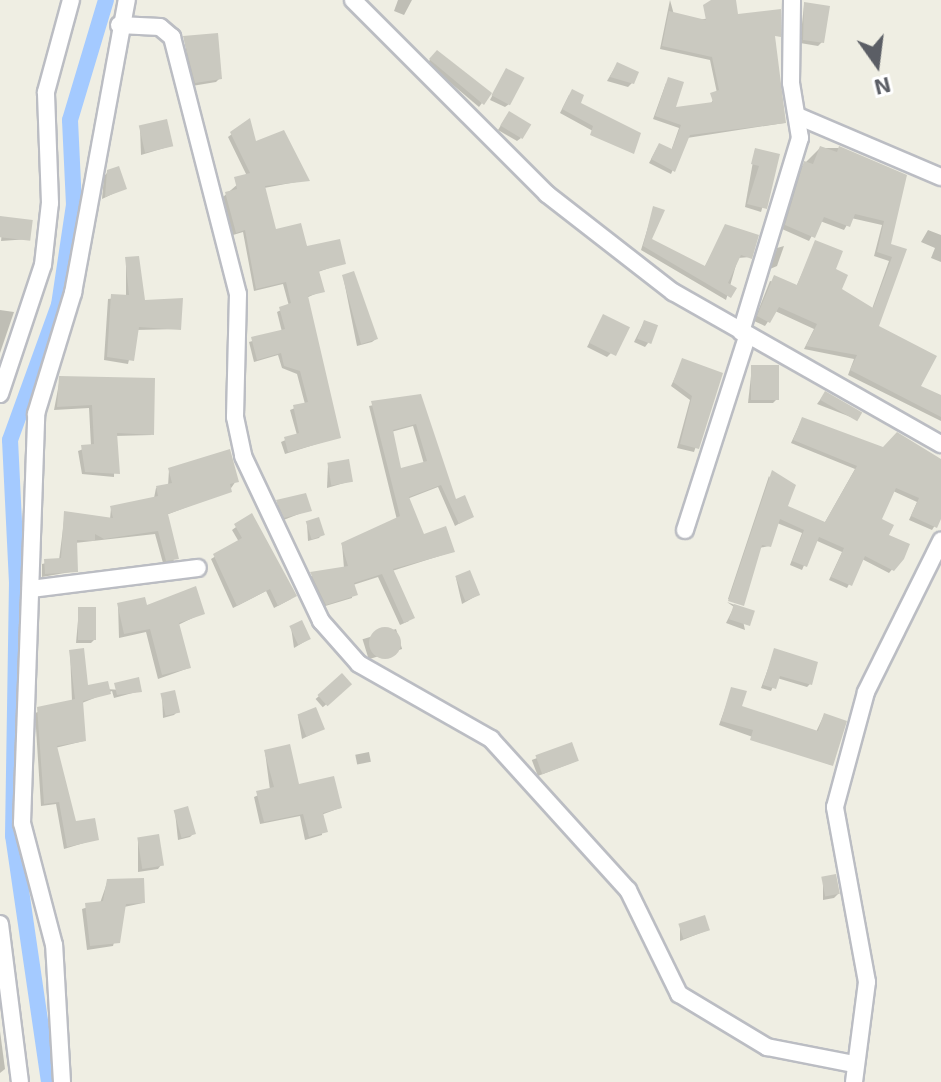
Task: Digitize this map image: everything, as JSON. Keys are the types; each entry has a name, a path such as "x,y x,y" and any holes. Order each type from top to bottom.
{"street":[{"path":"0,394 43,265 50,203 46,92 71,0"},
{"path":"62,1082 54,945 22,823 36,414 73,293 119,25 127,0"},
{"path":"353,0 547,194 673,292 941,444"},
{"path":"685,530 783,210 800,117 791,83 792,0"},
{"path":"119,25 160,27 172,37 238,294 235,417 243,456 321,621 359,664 491,739 628,890 679,994 767,1047 854,1064"},
{"path":"800,117 941,177"},
{"path":"854,1082 867,982 835,807 866,692 941,541"},
{"path":"31,589 198,568"},
{"path":"0,924 20,1082"}],"building":[{"path":"711,0 736,0 738,14 781,9 781,37 775,36 786,123 690,135 675,172 651,159 659,143 672,149 681,125 655,116 668,77 684,82 676,107 713,102 710,93 719,90 712,57 662,46 669,11 706,20 703,5"},
{"path":"804,2 830,6 824,43 803,40"},
{"path":"218,33 222,79 195,83 183,36"},
{"path":"437,50 492,93 484,105 429,59"},
{"path":"617,62 639,72 634,84 610,77"},
{"path":"506,68 525,78 510,105 491,95"},
{"path":"572,89 584,95 581,103 641,133 634,154 590,135 593,126 562,109"},
{"path":"509,111 531,124 523,139 500,126"},
{"path":"250,118 256,141 284,130 310,181 265,186 276,229 301,223 307,246 340,239 346,264 319,271 325,292 308,296 341,438 288,452 284,437 299,433 293,405 308,402 300,371 284,366 281,353 257,360 251,337 285,329 279,307 291,303 286,282 256,289 245,230 236,233 225,192 237,189 234,177 250,173 230,132"},
{"path":"167,119 173,146 145,153 139,126"},
{"path":"820,146 837,152 839,146 907,175 891,244 907,249 879,326 937,356 921,386 941,395 941,417 850,370 857,355 806,346 817,324 779,307 770,323 757,316 774,275 797,285 815,240 843,251 836,269 848,275 842,289 873,308 892,257 877,252 884,221 855,214 850,227 824,217 815,238 785,225 804,161 813,164"},
{"path":"755,148 780,154 767,209 747,204 759,166 751,164"},
{"path":"119,166 127,189 105,197 107,170"},
{"path":"653,206 665,210 652,239 705,266 725,224 759,235 752,259 741,255 728,283 737,288 731,298 643,246"},
{"path":"0,216 33,220 30,241 0,237"},
{"path":"139,256 145,300 183,298 181,330 139,327 134,361 107,357 111,294 129,295 125,257"},
{"path":"354,271 378,339 361,344 342,275"},
{"path":"603,314 630,327 616,356 589,343"},
{"path":"644,320 658,325 651,344 637,339"},
{"path":"682,358 723,373 699,449 680,444 692,396 673,382"},
{"path":"751,365 779,365 779,400 751,400"},
{"path":"59,376 155,378 154,435 117,433 120,474 85,472 81,445 94,444 92,405 57,407"},
{"path":"825,391 862,412 857,421 820,400"},
{"path":"421,394 456,499 465,495 474,517 459,524 441,485 409,497 424,534 446,526 455,552 393,569 415,618 404,623 382,574 354,583 358,595 326,605 310,572 348,566 341,543 400,516 371,401","holes":["416,424 427,461 401,468 393,430"]},
{"path":"802,417 883,447 897,432 941,459 941,519 937,528 911,516 919,498 896,488 882,519 894,525 889,535 910,544 904,559 894,571 865,556 852,586 831,577 844,548 819,537 807,567 792,561 804,530 780,519 771,547 762,545 744,606 728,601 772,470 796,485 788,506 825,522 857,466 793,440"},
{"path":"230,449 239,482 230,484 232,492 168,514 179,559 166,561 158,531 104,539 95,534 95,541 77,540 78,572 45,574 44,559 61,558 64,511 113,518 110,506 158,496 156,486 172,483 168,468"},
{"path":"349,459 353,482 331,485 327,463"},
{"path":"306,493 312,511 284,518 276,500"},
{"path":"252,513 297,596 278,606 270,589 237,606 213,554 242,538 234,524"},
{"path":"319,517 325,535 312,539 306,521"},
{"path":"470,570 480,595 465,601 455,576"},
{"path":"196,586 205,614 179,623 191,668 162,675 150,629 124,634 117,603 145,597 147,605"},
{"path":"734,604 755,611 750,626 729,619"},
{"path":"78,607 96,607 96,640 78,640"},
{"path":"302,620 311,639 298,645 289,626"},
{"path":"385,627 397,631 401,643 397,655 385,659 373,655 369,643 373,631"},
{"path":"84,648 88,685 108,681 111,694 83,701 86,741 57,746 76,821 95,818 99,840 67,847 59,802 44,804 37,707 75,699 69,650"},
{"path":"774,648 818,662 812,685 780,676 776,689 763,685"},
{"path":"342,673 352,684 328,706 317,695"},
{"path":"139,677 142,692 117,695 114,683"},
{"path":"731,687 747,691 742,706 818,731 824,713 847,721 833,766 750,740 753,730 721,721"},
{"path":"175,690 180,712 166,716 160,693"},
{"path":"316,707 325,729 306,737 297,714"},
{"path":"572,742 579,761 542,774 535,755"},
{"path":"290,744 299,784 334,776 342,808 323,813 328,832 309,837 303,814 264,822 256,791 274,787 264,750"},
{"path":"188,806 196,834 182,838 174,810"},
{"path":"159,834 164,866 142,869 137,837"},
{"path":"836,874 840,894 825,896 821,877"},
{"path":"144,878 145,903 126,904 120,943 90,946 85,903 103,901 107,879"},
{"path":"705,915 710,930 683,939 678,924"}],"waterway":[{"path":"49,1082 13,836 17,583 10,440 59,305 74,205 70,120 106,0"}]}
